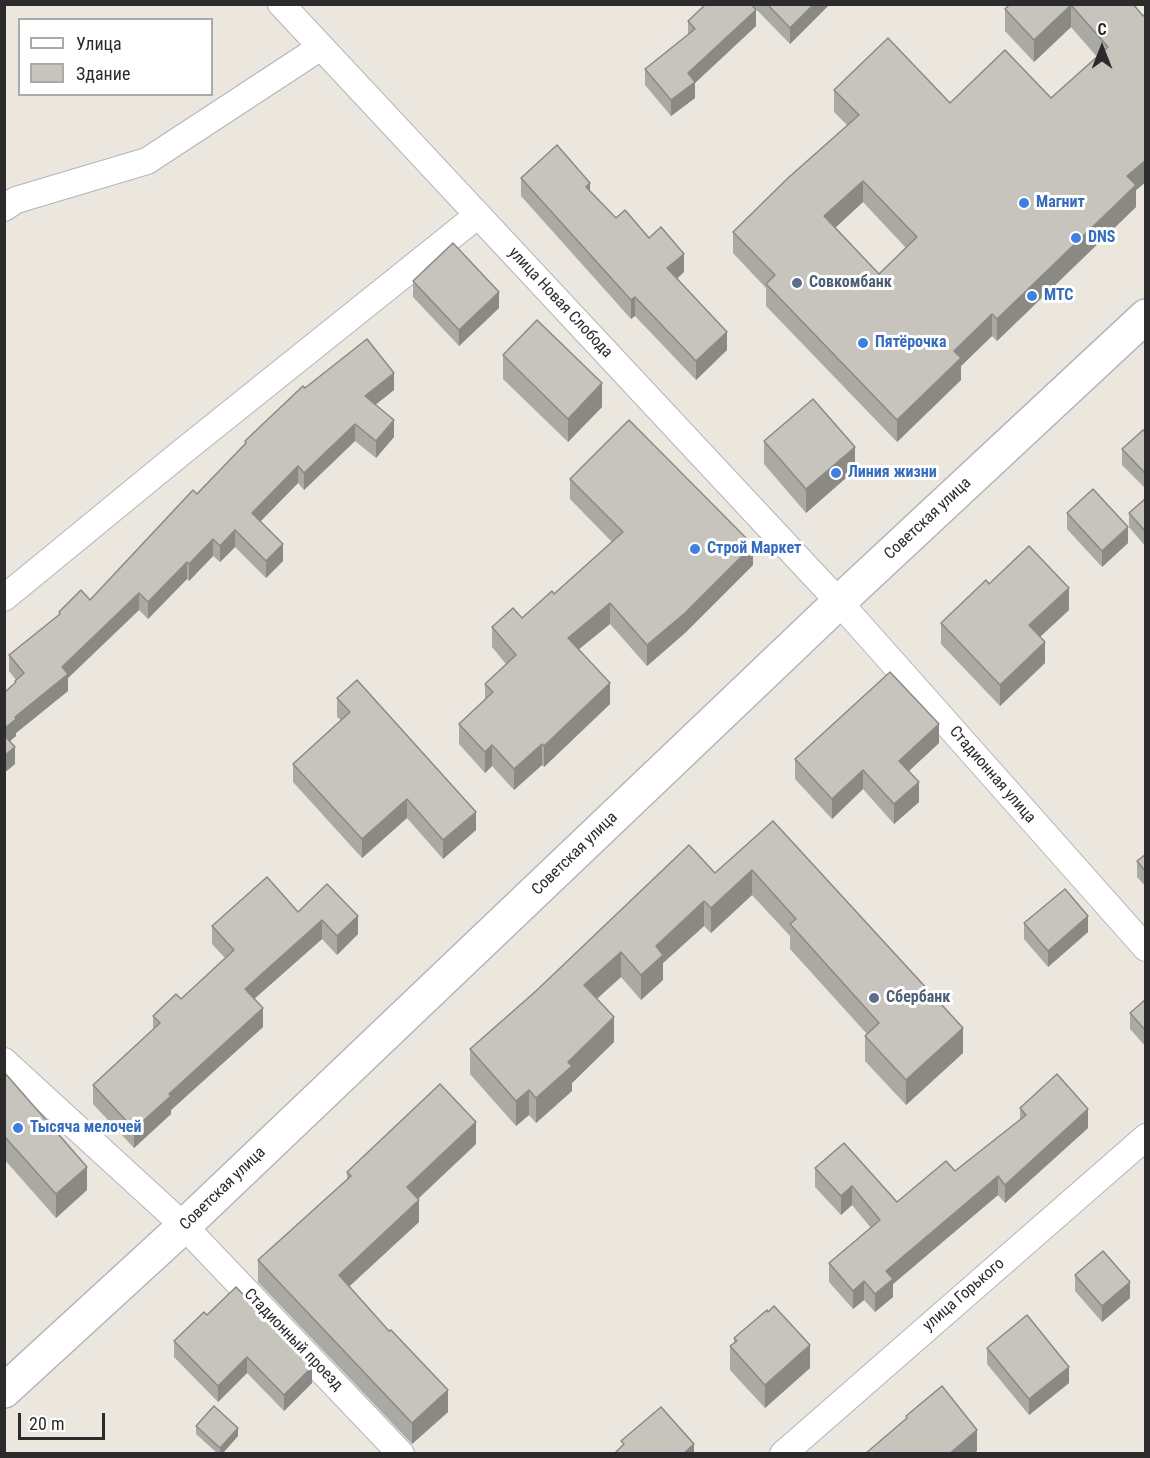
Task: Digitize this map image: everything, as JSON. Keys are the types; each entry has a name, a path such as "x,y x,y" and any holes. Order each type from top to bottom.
{"main road":[{"name":"Советская улица","path":"4,1391 184,1226 839,602 1146,316"}],"street":[{"name":"улица Новая Слобода","path":"281,4 839,602"},
{"path":"4,208 16,200 147,161 321,47"},
{"path":"4,598 191,444 478,215"},
{"name":"Стадионная улица","path":"839,602 1146,948"},
{"name":"Стадионный проезд","path":"4,1060 184,1226 401,1454"},
{"name":"улица Горького","path":"783,1454 1146,1137"}],"building":[{"path":"706,4 751,4 756,10 688,73 695,82 671,100 645,69 695,29 688,21"},
{"path":"767,4 814,4 790,28"},
{"path":"1010,4 1133,4 1143,16 1146,13 1146,160 1127,176 1136,185 997,319 992,314 954,351 961,358 897,420 766,284 775,275 733,232 788,178 859,115 834,90 888,38 950,103 1005,50 1051,98 1108,47 1071,5 1034,40 1005,9","holes":["863,181 917,237 879,274 824,216"]},
{"path":"557,145 590,183 586,187 616,218 625,210 649,238 661,227 684,254 667,268 727,332 696,361 635,297 631,300 521,178"},
{"path":"453,243 499,292 459,330 413,281"},
{"path":"537,320 602,383 568,419 503,355"},
{"path":"367,339 394,373 365,396 394,420 376,441 355,424 304,473 298,466 252,513 283,544 266,561 235,530 220,546 213,539 148,602 139,593 62,667 68,674 15,717 16,719 4,729 4,693 24,673 9,655 60,614 59,612 81,590 90,600 193,490 197,494 246,443 245,441 303,386 305,388"},
{"path":"813,399 855,447 806,489 764,441"},
{"path":"629,420 753,545 685,613 647,645 610,603 568,638 610,683 544,746 542,744 514,769 492,745 485,752 459,724 493,692 485,684 516,655 492,627 513,608 522,618 552,591 554,594 623,532 570,479"},
{"path":"1143,430 1146,431 1146,474 1122,449"},
{"path":"1093,489 1128,527 1102,551 1067,513"},
{"path":"1146,498 1146,532 1129,513"},
{"path":"1029,546 1069,588 1029,625 1045,642 1000,685 941,623 986,580 989,584"},
{"path":"890,672 939,724 899,761 919,782 894,804 863,770 832,799 795,759"},
{"path":"357,680 476,812 443,840 407,799 362,839 293,764 350,712 337,698"},
{"path":"4,735 15,747 4,756"},
{"path":"773,821 963,1028 906,1080 865,1036 879,1023 790,924 796,919 752,870 711,908 704,901 656,946 663,955 641,975 621,952 584,985 614,1017 568,1062 572,1066 536,1098 529,1090 516,1101 470,1049 536,991 689,845 715,873"},
{"path":"1146,854 1146,872 1137,861"},
{"path":"267,877 298,912 327,884 358,916 337,936 322,920 245,989 263,1008 134,1129 93,1085 160,1023 153,1016 176,994 181,999 234,950 212,926"},
{"path":"1065,889 1088,916 1048,951 1024,923"},
{"path":"1146,999 1146,1031 1130,1013"},
{"path":"4,1072 87,1167 56,1194 4,1136"},
{"path":"1057,1074 1088,1109 1005,1185 998,1176 886,1271 893,1279 875,1294 864,1281 853,1291 829,1263 880,1220 852,1186 841,1196 815,1168 844,1143 897,1202 946,1161 955,1171 1026,1115 1020,1108"},
{"path":"440,1084 476,1122 407,1187 419,1200 339,1275 389,1331 391,1330 448,1390 412,1423 258,1260 351,1176 347,1172"},
{"path":"1103,1251 1130,1282 1102,1306 1075,1275"},
{"path":"236,1287 312,1367 284,1395 247,1357 218,1386 174,1341 204,1312 207,1315"},
{"path":"774,1306 810,1345 765,1385 730,1346 737,1341 734,1338"},
{"path":"1027,1315 1069,1367 1029,1399 987,1348"},
{"path":"942,1386 977,1430 949,1454 865,1454 907,1418 906,1416"},
{"path":"214,1406 238,1428 220,1448 196,1426"},
{"path":"661,1407 694,1444 683,1454 614,1454 624,1444 621,1441"}],"place":[{"name":"Магнит","path":"1024,203"},
{"name":"DNS","path":"1076,238"},
{"name":"Совкомбанк","path":"797,283"},
{"name":"МТС","path":"1032,296"},
{"name":"Пятёрочка","path":"863,343"},
{"name":"Линия жизни","path":"836,473"},
{"name":"Строй Маркет","path":"695,549"},
{"name":"Сбербанк","path":"874,998"},
{"name":"Тысяча мелочей","path":"18,1128"}]}
